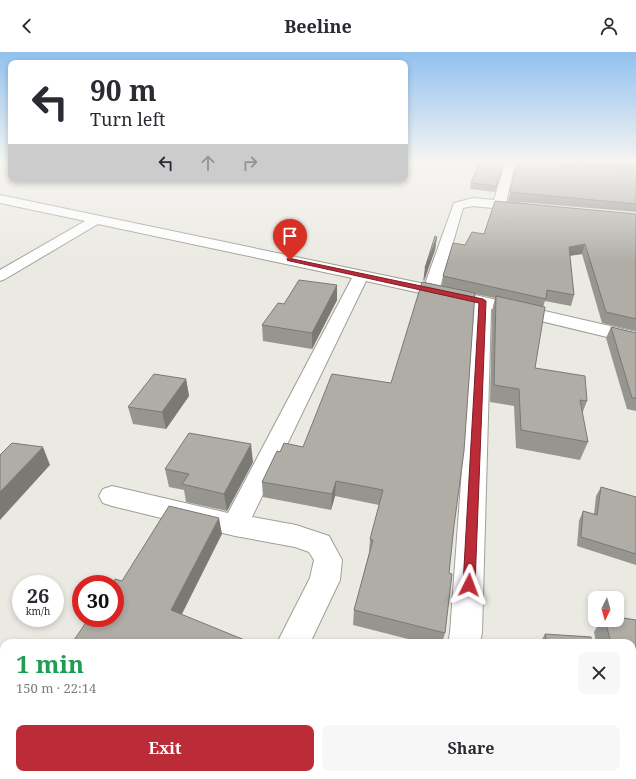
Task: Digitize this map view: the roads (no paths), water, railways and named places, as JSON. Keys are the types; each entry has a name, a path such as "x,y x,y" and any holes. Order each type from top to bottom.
{"street":[{"path":"499,204 501,195"},
{"path":"0,199 483,301 636,338"},
{"path":"431,290 458,206 473,202 537,208"},
{"path":"0,276 97,219"},
{"path":"235,525 361,275"},
{"path":"465,639 483,301"},
{"path":"112,496 235,525 296,536 319,544 328,560 325,580 295,639"}]}
